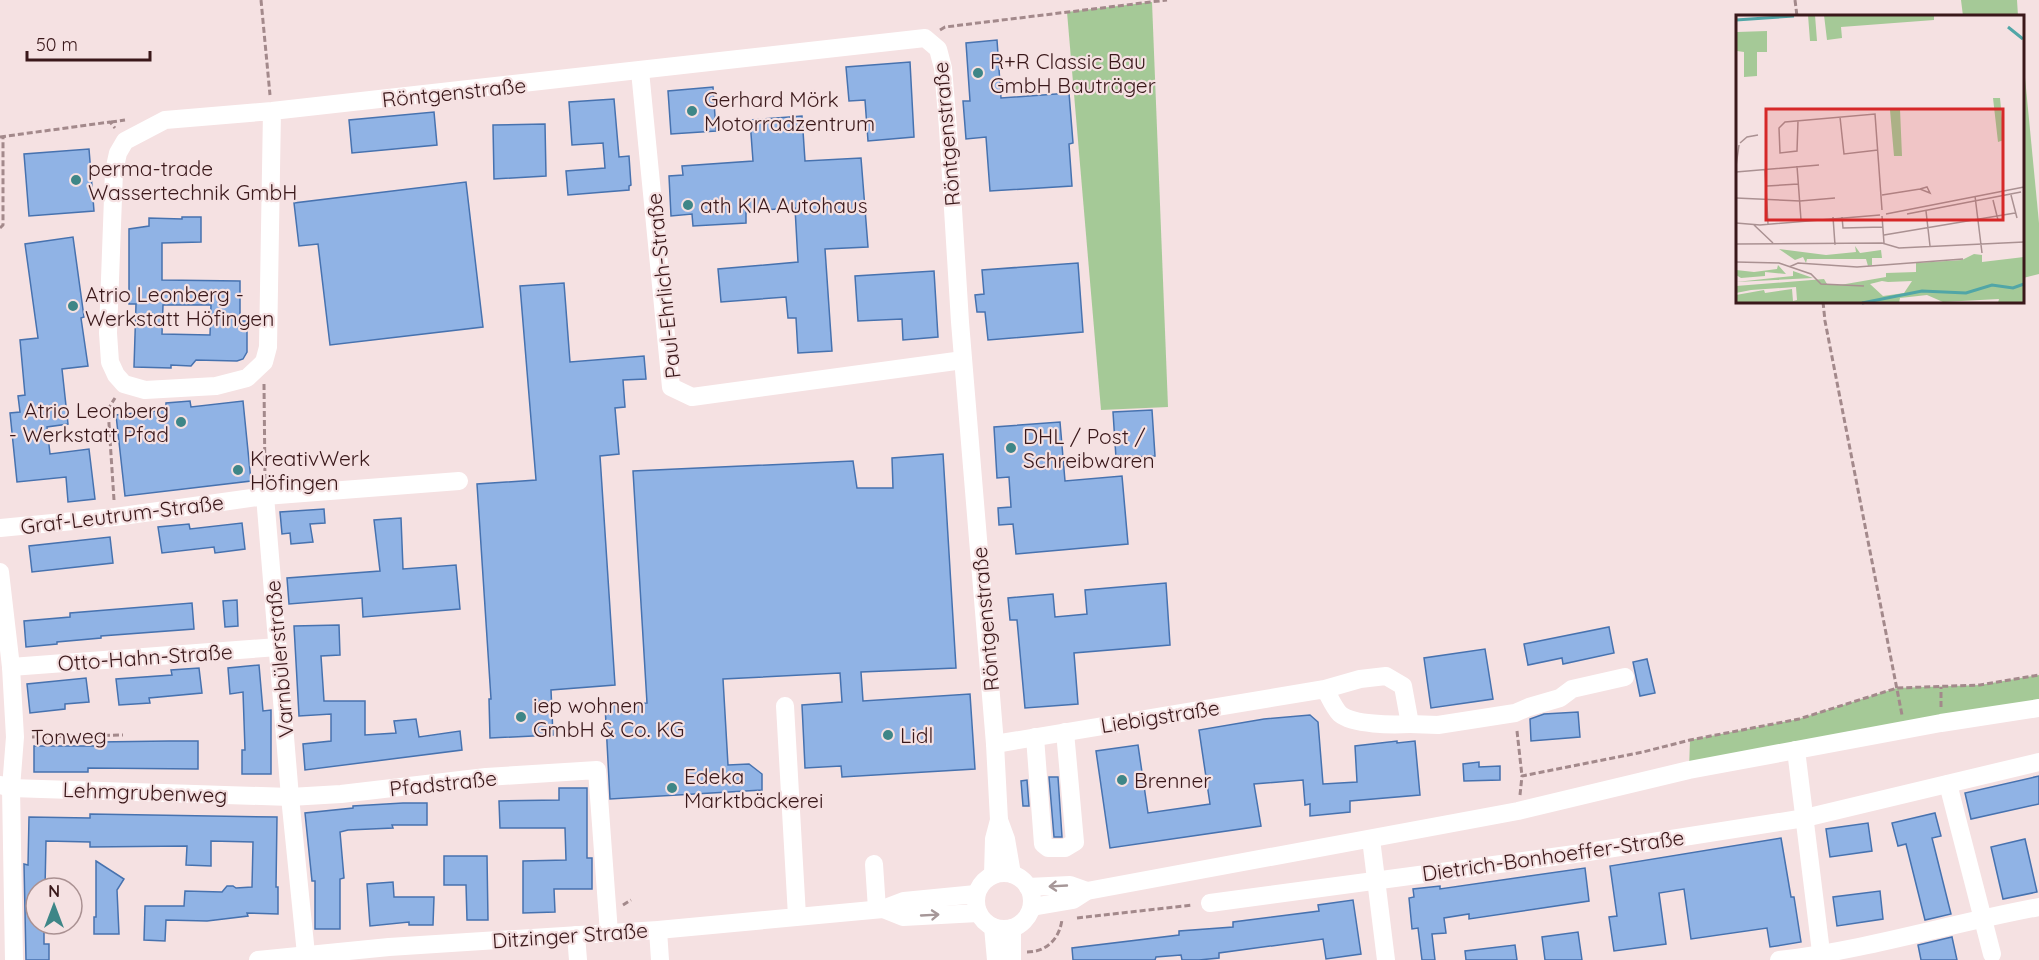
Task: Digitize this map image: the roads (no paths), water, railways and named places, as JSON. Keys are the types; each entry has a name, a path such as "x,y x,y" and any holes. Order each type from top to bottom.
{"street":[{"name":"Röntgenstraße","path":"272,111 268,347 264,362 247,378 216,386 145,390 124,384 116,375 111,362 108,333 114,171 118,153 125,141 165,120 272,111 925,38 938,49 943,68 963,360 996,744 999,820 994,839 993,875"},
{"name":"Paul-Ehrlich-Straße","path":"640,71 671,387 692,397 963,360"},
{"name":"Graf-Leutrum-Straße","path":"0,528 115,517 266,496 459,481"},
{"name":"Varnbülerstraße","path":"266,496 290,796 306,954"},
{"name":"Tonweg","path":"0,572 11,667 15,737 6,786 14,960"},
{"name":"Otto-Hahn-Straße","path":"11,667 278,647"},
{"name":"Liebigstraße","path":"996,744 1325,689 1360,679 1386,676 1402,686 1410,724"},
{"path":"1325,689 1340,714 1363,723 1438,725 1522,710 1560,698 1572,689 1625,677"},
{"path":"785,706 797,916"},
{"path":"1032,907 1073,900 1087,891 1518,811 1689,770 2039,708"},
{"path":"1035,737 1043,844 1048,849 1065,848 1075,842 1065,732"},
{"path":"1796,750 1822,958"},
{"name":"Dietrich-Bonhoeffer-Straße","path":"1210,903 1582,853 1805,818 2039,762"},
{"name":"Pfadstraße","path":"290,796 341,794 486,777 597,770 609,933"},
{"path":"1948,784 1992,954"},
{"name":"Lehmgrubenweg","path":"6,786 290,796"},
{"name":"Röntgenstraße","path":"999,820 1006,839 1012,873"},
{"path":"1371,839 1386,960"},
{"path":"874,864 880,909"},
{"path":"1012,873 1028,887 1032,897 1032,907 1025,920 1012,928 993,927 986,923 978,913 976,894 981,884 993,875 1012,873"},
{"path":"1028,887 1070,885 1087,891"},
{"name":"Ditzinger Straße","path":"258,960 306,954 658,930 880,909 904,901 976,894"},
{"path":"1779,960 1822,958 1983,917 2039,907"},
{"name":"Ditzinger Straße","path":"880,909 903,917 978,913"},
{"path":"993,927 1007,958"},
{"path":"1007,958 1012,928"},
{"path":"658,930 660,960"},
{"path":"576,935 578,960"}],"place":[{"name":"R+R Classic Bau GmbH Bauträger","path":"978,73"},
{"name":"Gerhard Mörk Motorradzentrum","path":"692,111"},
{"name":"perma-trade Wassertechnik GmbH","path":"76,180"},
{"name":"ath KIA Autohaus","path":"688,205"},
{"name":"Atrio Leonberg - Werkstatt Höfingen","path":"73,306"},
{"name":"Atrio Leonberg - Werkstatt Pfad","path":"181,422"},
{"name":"DHL / Post / Schreibwaren","path":"1011,448"},
{"name":"KreativWerk Höfingen","path":"238,470"},
{"name":"iep wohnen GmbH & Co. KG","path":"521,717"},
{"name":"Lidl","path":"888,735"},
{"name":"Brenner","path":"1122,780"},
{"name":"Edeka Marktbäckerei","path":"672,788"}]}
